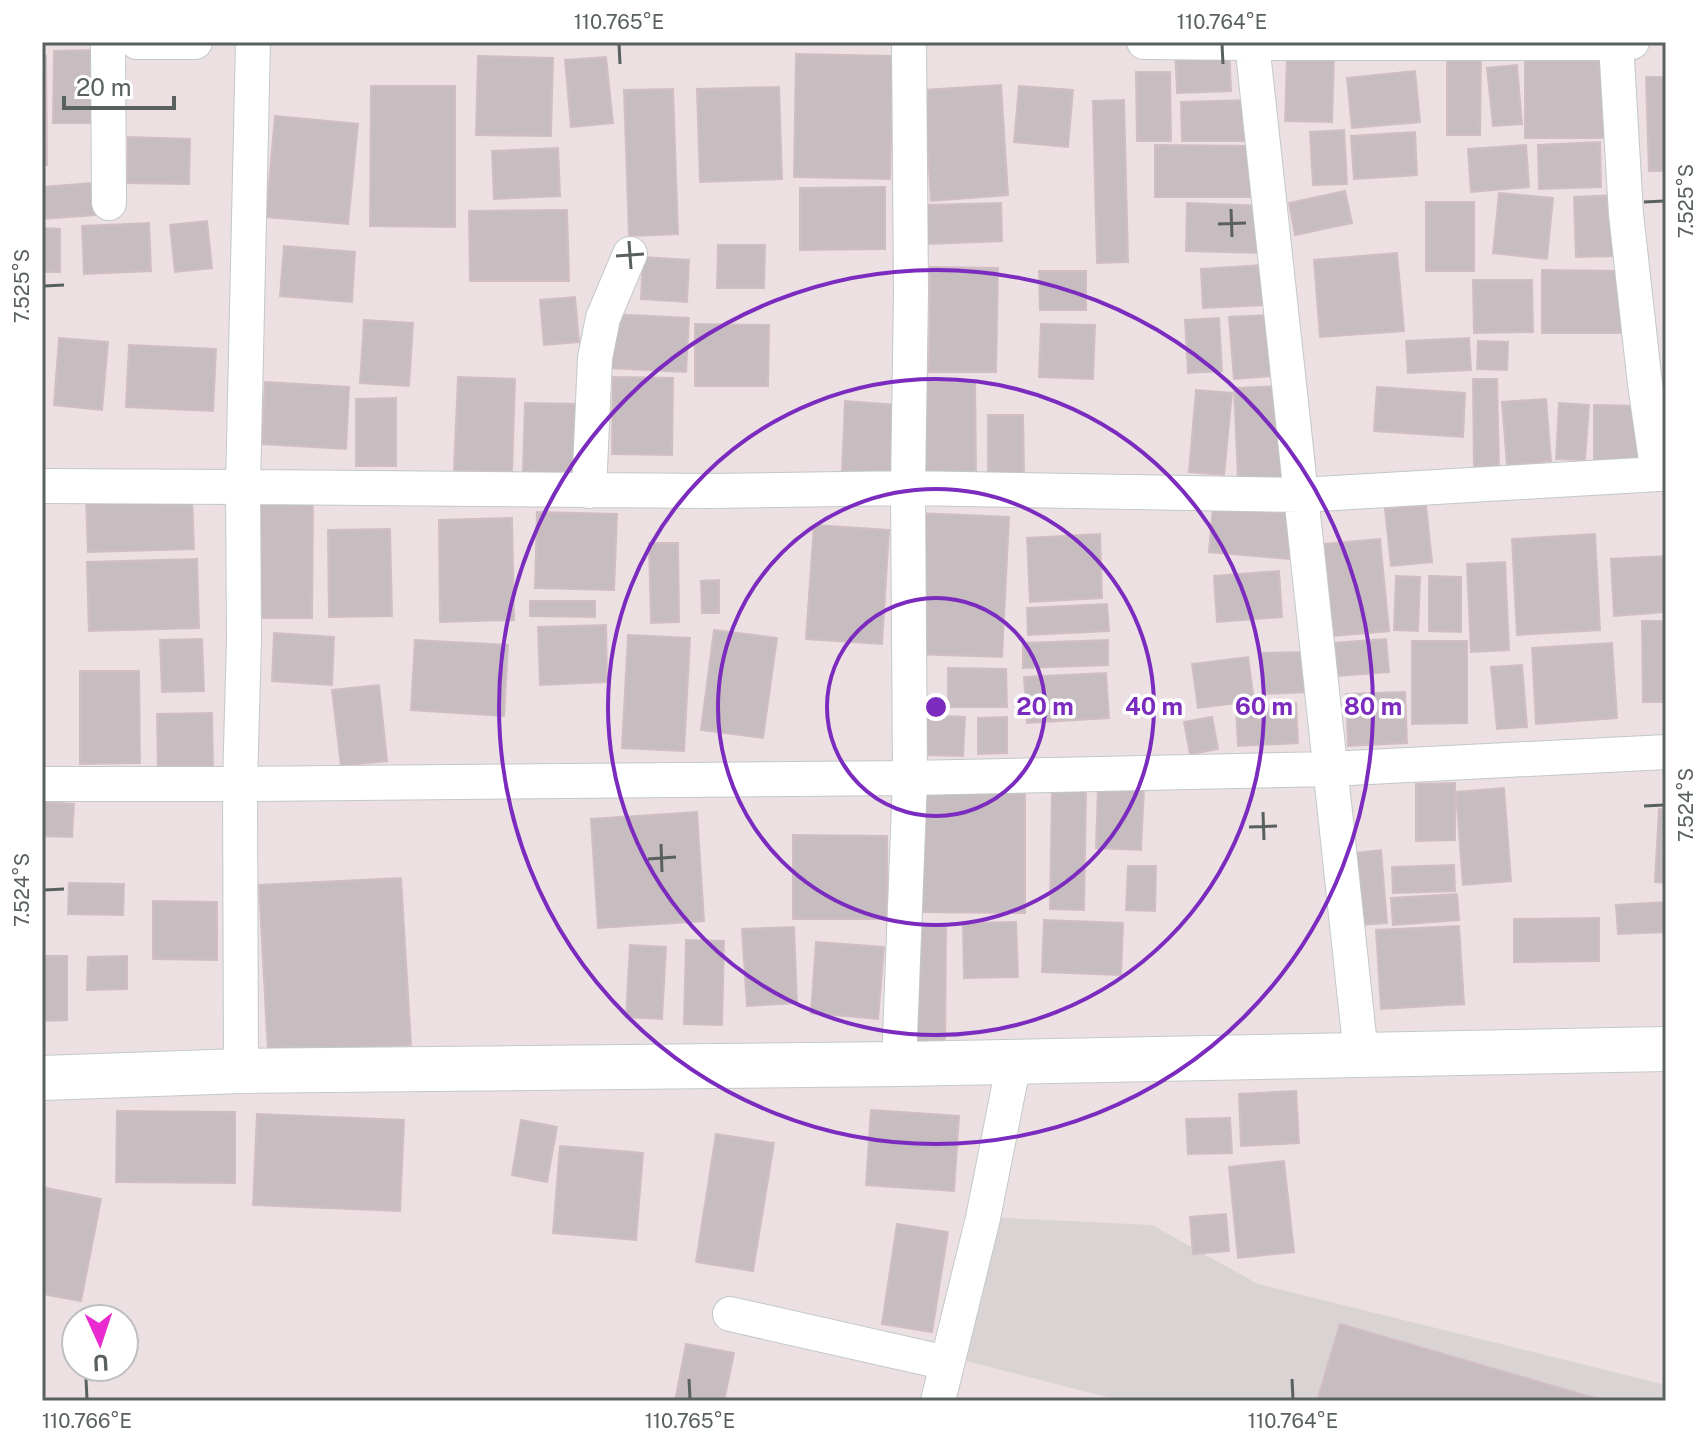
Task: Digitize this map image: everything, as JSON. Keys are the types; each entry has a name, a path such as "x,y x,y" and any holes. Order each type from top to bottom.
{"main road":[{"path":"42,1078 241,1071 899,1064 1666,1049"}],"street":[{"path":"108,42 109,203"},
{"path":"137,42 195,42"},
{"path":"241,1071 243,487 253,42"},
{"path":"899,1064 910,778 909,42"},
{"path":"1144,42 1632,42"},
{"path":"1273,43 1273,220 1361,1055"},
{"path":"42,486 589,491 908,488 1301,495 1662,474 1645,384 1626,214 1616,43"},
{"path":"589,491 595,358 603,318 630,254"},
{"path":"42,784 910,778 1330,769 1666,752"},
{"path":"938,1401 983,1218 1014,1062"},
{"path":"730,1314 947,1363"}],"shaded area":[{"path":"986,1217 1152,1225 1258,1284 1666,1385 1666,1401 1122,1401 958,1359"}],"building":[{"path":"1229,45 1231,91 1177,93 1175,47"},
{"path":"96,50 96,123 53,123 54,51"},
{"path":"796,54 893,56 890,179 794,177"},
{"path":"1447,55 1481,56 1480,135 1447,135"},
{"path":"42,56 46,56 47,165 42,165"},
{"path":"478,56 553,58 551,136 476,135"},
{"path":"606,57 613,123 571,127 565,60"},
{"path":"1287,57 1334,58 1332,122 1285,121"},
{"path":"1525,59 1615,59 1615,138 1525,138"},
{"path":"1517,65 1522,124 1493,126 1487,68"},
{"path":"1415,71 1420,122 1352,128 1347,78"},
{"path":"1136,72 1170,72 1171,141 1137,141"},
{"path":"1646,77 1666,77 1666,171 1649,171"},
{"path":"1001,85 1008,195 931,201 924,90"},
{"path":"371,86 455,86 455,227 370,226"},
{"path":"1019,86 1073,90 1068,147 1014,142"},
{"path":"779,87 782,179 700,182 697,89"},
{"path":"673,89 678,234 629,236 624,90"},
{"path":"1124,100 1128,262 1097,263 1093,101"},
{"path":"1249,100 1249,141 1182,141 1181,102"},
{"path":"275,116 358,124 348,224 266,217"},
{"path":"1344,130 1347,184 1313,185 1310,132"},
{"path":"1415,132 1417,175 1354,179 1351,136"},
{"path":"128,137 190,139 189,184 127,183"},
{"path":"1600,142 1601,187 1539,189 1538,145"},
{"path":"1155,145 1260,146 1260,197 1155,197"},
{"path":"1526,145 1529,187 1471,192 1468,149"},
{"path":"558,148 560,196 494,199 492,151"},
{"path":"92,183 95,215 42,219 42,187"},
{"path":"885,187 885,249 800,250 800,188"},
{"path":"1345,191 1352,223 1295,235 1289,203"},
{"path":"1499,193 1553,198 1547,259 1493,253"},
{"path":"1615,195 1617,256 1576,257 1574,197"},
{"path":"1426,202 1474,202 1474,271 1426,271"},
{"path":"1001,203 1002,241 927,244 926,205"},
{"path":"1187,203 1265,206 1263,253 1186,251"},
{"path":"567,210 569,281 470,281 469,211"},
{"path":"207,221 212,268 175,272 170,225"},
{"path":"149,223 151,271 84,274 82,226"},
{"path":"42,228 60,229 60,272 42,272"},
{"path":"718,245 765,245 764,288 717,288"},
{"path":"284,246 355,252 352,302 280,296"},
{"path":"1397,253 1404,331 1320,337 1314,260"},
{"path":"643,257 689,260 687,302 641,299"},
{"path":"1263,265 1265,305 1203,308 1201,269"},
{"path":"930,267 998,268 996,372 929,372"},
{"path":"1542,270 1625,271 1624,333 1542,333"},
{"path":"1039,271 1086,271 1086,310 1040,310"},
{"path":"1473,280 1532,280 1533,332 1474,333"},
{"path":"575,297 579,342 544,345 540,300"},
{"path":"611,314 689,318 686,372 608,368"},
{"path":"1268,315 1273,376 1234,379 1229,317"},
{"path":"1219,318 1222,371 1188,373 1185,320"},
{"path":"364,320 413,323 409,386 360,383"},
{"path":"695,324 769,325 768,386 695,386"},
{"path":"1041,324 1095,325 1093,379 1039,377"},
{"path":"59,338 108,342 102,410 54,405"},
{"path":"1469,338 1471,370 1408,373 1406,341"},
{"path":"1478,341 1508,342 1507,370 1477,369"},
{"path":"129,345 216,349 213,411 126,407"},
{"path":"458,377 515,379 512,472 454,470"},
{"path":"613,377 673,378 672,455 612,454"},
{"path":"1473,379 1497,379 1499,468 1474,468"},
{"path":"265,382 349,387 346,449 262,444"},
{"path":"923,382 975,382 976,474 923,475"},
{"path":"1281,386 1285,477 1238,479 1234,388"},
{"path":"1377,387 1465,393 1463,437 1374,431"},
{"path":"1196,390 1232,393 1224,475 1189,472"},
{"path":"396,398 396,466 356,466 356,399"},
{"path":"1546,399 1551,461 1507,465 1502,402"},
{"path":"845,401 897,405 892,474 842,471"},
{"path":"525,403 580,404 577,474 523,472"},
{"path":"1559,403 1589,405 1585,460 1556,459"},
{"path":"1594,405 1640,406 1639,462 1594,461"},
{"path":"988,415 1023,415 1024,477 988,477"},
{"path":"192,496 194,549 88,552 86,499"},
{"path":"260,502 313,502 312,618 259,618"},
{"path":"1426,505 1432,562 1391,566 1385,509"},
{"path":"1213,507 1293,514 1289,559 1209,552"},
{"path":"537,512 617,514 614,590 535,588"},
{"path":"918,513 1009,517 1002,657 912,654"},
{"path":"512,518 514,620 440,622 439,520"},
{"path":"814,525 889,530 882,644 806,639"},
{"path":"390,529 392,616 329,617 328,530"},
{"path":"1100,534 1102,598 1030,602 1027,538"},
{"path":"1595,534 1600,630 1517,635 1512,539"},
{"path":"1380,539 1389,631 1333,636 1324,544"},
{"path":"649,543 678,543 679,622 651,623"},
{"path":"1666,556 1666,612 1614,616 1611,559"},
{"path":"197,559 199,628 89,631 87,562"},
{"path":"1505,562 1509,650 1471,652 1467,564"},
{"path":"1279,571 1282,617 1217,622 1214,576"},
{"path":"1396,576 1420,577 1418,631 1394,630"},
{"path":"1429,576 1461,577 1461,632 1429,631"},
{"path":"719,580 719,613 702,613 701,581"},
{"path":"530,601 595,601 595,617 530,616"},
{"path":"1107,604 1109,631 1028,635 1027,608"},
{"path":"1642,621 1666,621 1666,702 1643,702"},
{"path":"606,625 607,682 540,685 538,627"},
{"path":"714,630 777,638 763,738 701,730"},
{"path":"274,633 334,637 332,685 272,681"},
{"path":"628,635 690,638 684,751 622,748"},
{"path":"202,639 204,691 162,692 160,640"},
{"path":"1386,639 1389,672 1336,676 1333,643"},
{"path":"415,640 508,645 504,716 411,710"},
{"path":"1108,640 1108,665 1023,668 1023,643"},
{"path":"1412,641 1467,641 1467,723 1412,724"},
{"path":"1612,643 1617,718 1536,724 1532,648"},
{"path":"1308,652 1309,692 1263,694 1262,653"},
{"path":"1248,657 1254,701 1198,708 1192,664"},
{"path":"1522,665 1527,727 1497,729 1491,667"},
{"path":"948,668 1006,669 1007,707 948,707"},
{"path":"80,671 139,671 140,763 80,764"},
{"path":"1106,673 1109,718 1027,723 1024,677"},
{"path":"379,685 387,761 341,766 332,690"},
{"path":"1405,692 1407,743 1348,746 1346,694"},
{"path":"1296,703 1298,743 1238,746 1236,706"},
{"path":"212,713 213,771 158,772 157,714"},
{"path":"923,715 965,717 963,756 921,755"},
{"path":"1007,717 1007,753 978,754 978,718"},
{"path":"1212,717 1218,749 1190,754 1184,722"},
{"path":"1455,783 1455,840 1416,841 1416,784"},
{"path":"1098,787 1144,788 1141,850 1096,848"},
{"path":"914,788 1025,789 1025,913 913,912"},
{"path":"1504,788 1511,881 1463,885 1456,792"},
{"path":"1052,789 1086,790 1084,910 1050,909"},
{"path":"42,802 74,804 72,837 42,836"},
{"path":"1659,809 1666,810 1666,883 1655,882"},
{"path":"697,812 704,921 598,928 591,819"},
{"path":"793,835 887,836 887,919 793,919"},
{"path":"1381,850 1387,923 1361,925 1355,853"},
{"path":"1454,865 1455,891 1393,893 1392,867"},
{"path":"1128,866 1156,866 1155,911 1126,910"},
{"path":"401,878 411,1045 268,1053 259,885"},
{"path":"69,883 124,884 123,915 68,914"},
{"path":"1457,894 1459,920 1393,925 1391,898"},
{"path":"153,901 217,902 217,960 153,959"},
{"path":"1666,902 1666,932 1618,934 1616,905"},
{"path":"1599,918 1599,961 1514,962 1514,919"},
{"path":"1044,920 1123,923 1121,975 1042,972"},
{"path":"1016,922 1018,977 964,978 963,923"},
{"path":"917,926 946,926 945,1044 917,1043"},
{"path":"1459,926 1464,1004 1381,1009 1376,930"},
{"path":"794,927 797,1003 747,1006 742,929"},
{"path":"686,940 724,941 722,1025 684,1024"},
{"path":"816,942 884,947 878,1019 811,1013"},
{"path":"630,945 666,947 662,1019 626,1017"},
{"path":"42,956 67,956 67,1020 42,1021"},
{"path":"127,956 127,989 87,990 88,957"},
{"path":"1296,1091 1299,1143 1241,1146 1239,1094"},
{"path":"871,1110 959,1116 954,1191 866,1185"},
{"path":"117,1111 235,1112 235,1183 116,1182"},
{"path":"257,1114 404,1120 400,1211 253,1205"},
{"path":"1230,1118 1232,1153 1188,1154 1186,1119"},
{"path":"521,1120 557,1127 547,1182 512,1175"},
{"path":"716,1134 774,1143 753,1271 696,1262"},
{"path":"560,1146 643,1153 636,1240 553,1233"},
{"path":"1284,1161 1294,1252 1238,1258 1229,1167"},
{"path":"42,1187 101,1199 81,1301 42,1294"},
{"path":"1226,1214 1229,1251 1193,1254 1190,1217"},
{"path":"897,1224 948,1232 932,1332 882,1324"},
{"path":"1340,1324 1605,1401 1317,1401"},
{"path":"686,1344 734,1353 724,1401 675,1401"}]}
